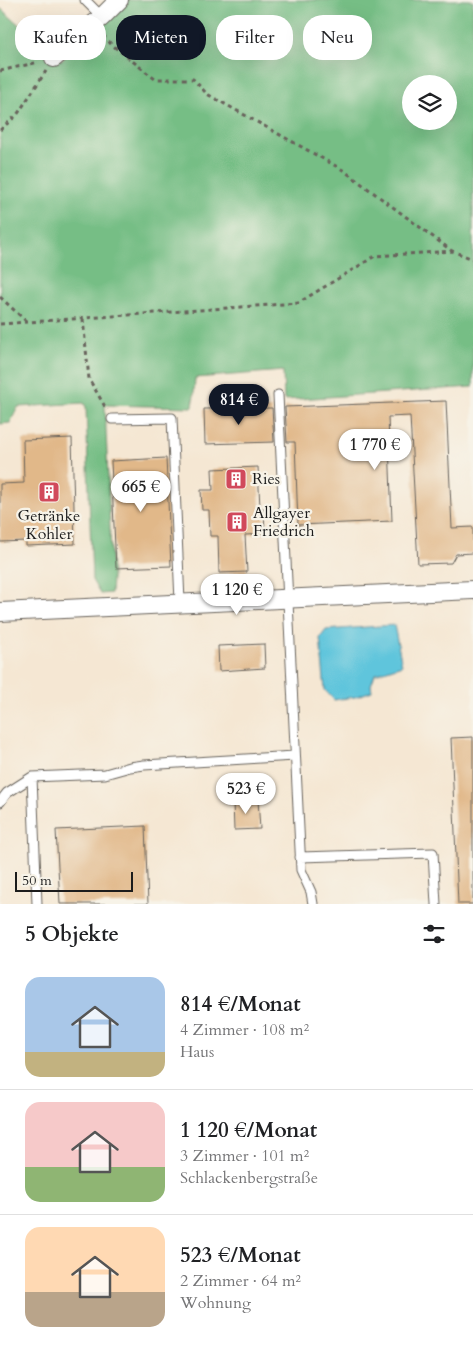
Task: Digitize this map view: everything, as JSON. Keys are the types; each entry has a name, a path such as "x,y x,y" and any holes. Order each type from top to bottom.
{"street":[{"path":"104,15 119,0"},
{"path":"0,612 180,602 473,590"}],"lane":[{"path":"85,0 94,15"},
{"path":"278,395 300,857 301,870 311,892 313,904"},
{"path":"112,419 172,418 180,602"},
{"path":"0,802 7,793 32,777 104,774 144,765 295,756"},
{"path":"32,777 37,904"},
{"path":"300,857 433,853 436,904"}],"path":[{"path":"106,35 111,44 155,79 194,79 207,94 343,170 452,251 473,259"},
{"path":"0,71 46,60"},
{"path":"0,130 17,115 53,60"},
{"path":"0,324 298,303 375,256 452,251"},
{"path":"0,297 28,322"},
{"path":"83,319 89,380 112,419"}],"green space":[{"path":"122,0 473,0 473,387 284,400 283,371 195,378 193,407 105,405 112,578 111,593 100,594 92,580 86,407 84,403 18,407 10,423 0,424 0,8 15,21 15,60 106,60 106,16"}],"water":[{"path":"394,625 402,665 375,674 371,685 372,691 355,697 334,700 325,690 320,638 326,630"}],"building":[{"path":"446,401 452,528 473,527 473,553 456,554 451,563 418,564 410,416 388,417 392,521 298,525 295,442 287,442 285,407"},
{"path":"272,408 274,442 205,444 204,409"},
{"name":"Getränke Kohler","path":"72,438 75,544 26,546 26,541 0,542 0,484 24,483 23,440"},
{"path":"166,458 171,566 116,568 111,461"},
{"path":"258,467 260,508 264,508 265,534 245,535 247,572 219,573 218,536 210,536 209,510 202,510 201,490 213,490 212,469"},
{"path":"264,644 265,668 219,671 218,646"},
{"path":"473,737 473,904 458,904 451,738"},
{"path":"258,800 260,829 234,830 233,801"},
{"path":"145,826 148,904 60,904 56,830"}],"place":[{"name":"Ries","path":"236,479"},
{"name":"Getränke Kohler","path":"49,492"},
{"name":"Allgayer Friedrich","path":"237,522"}]}
